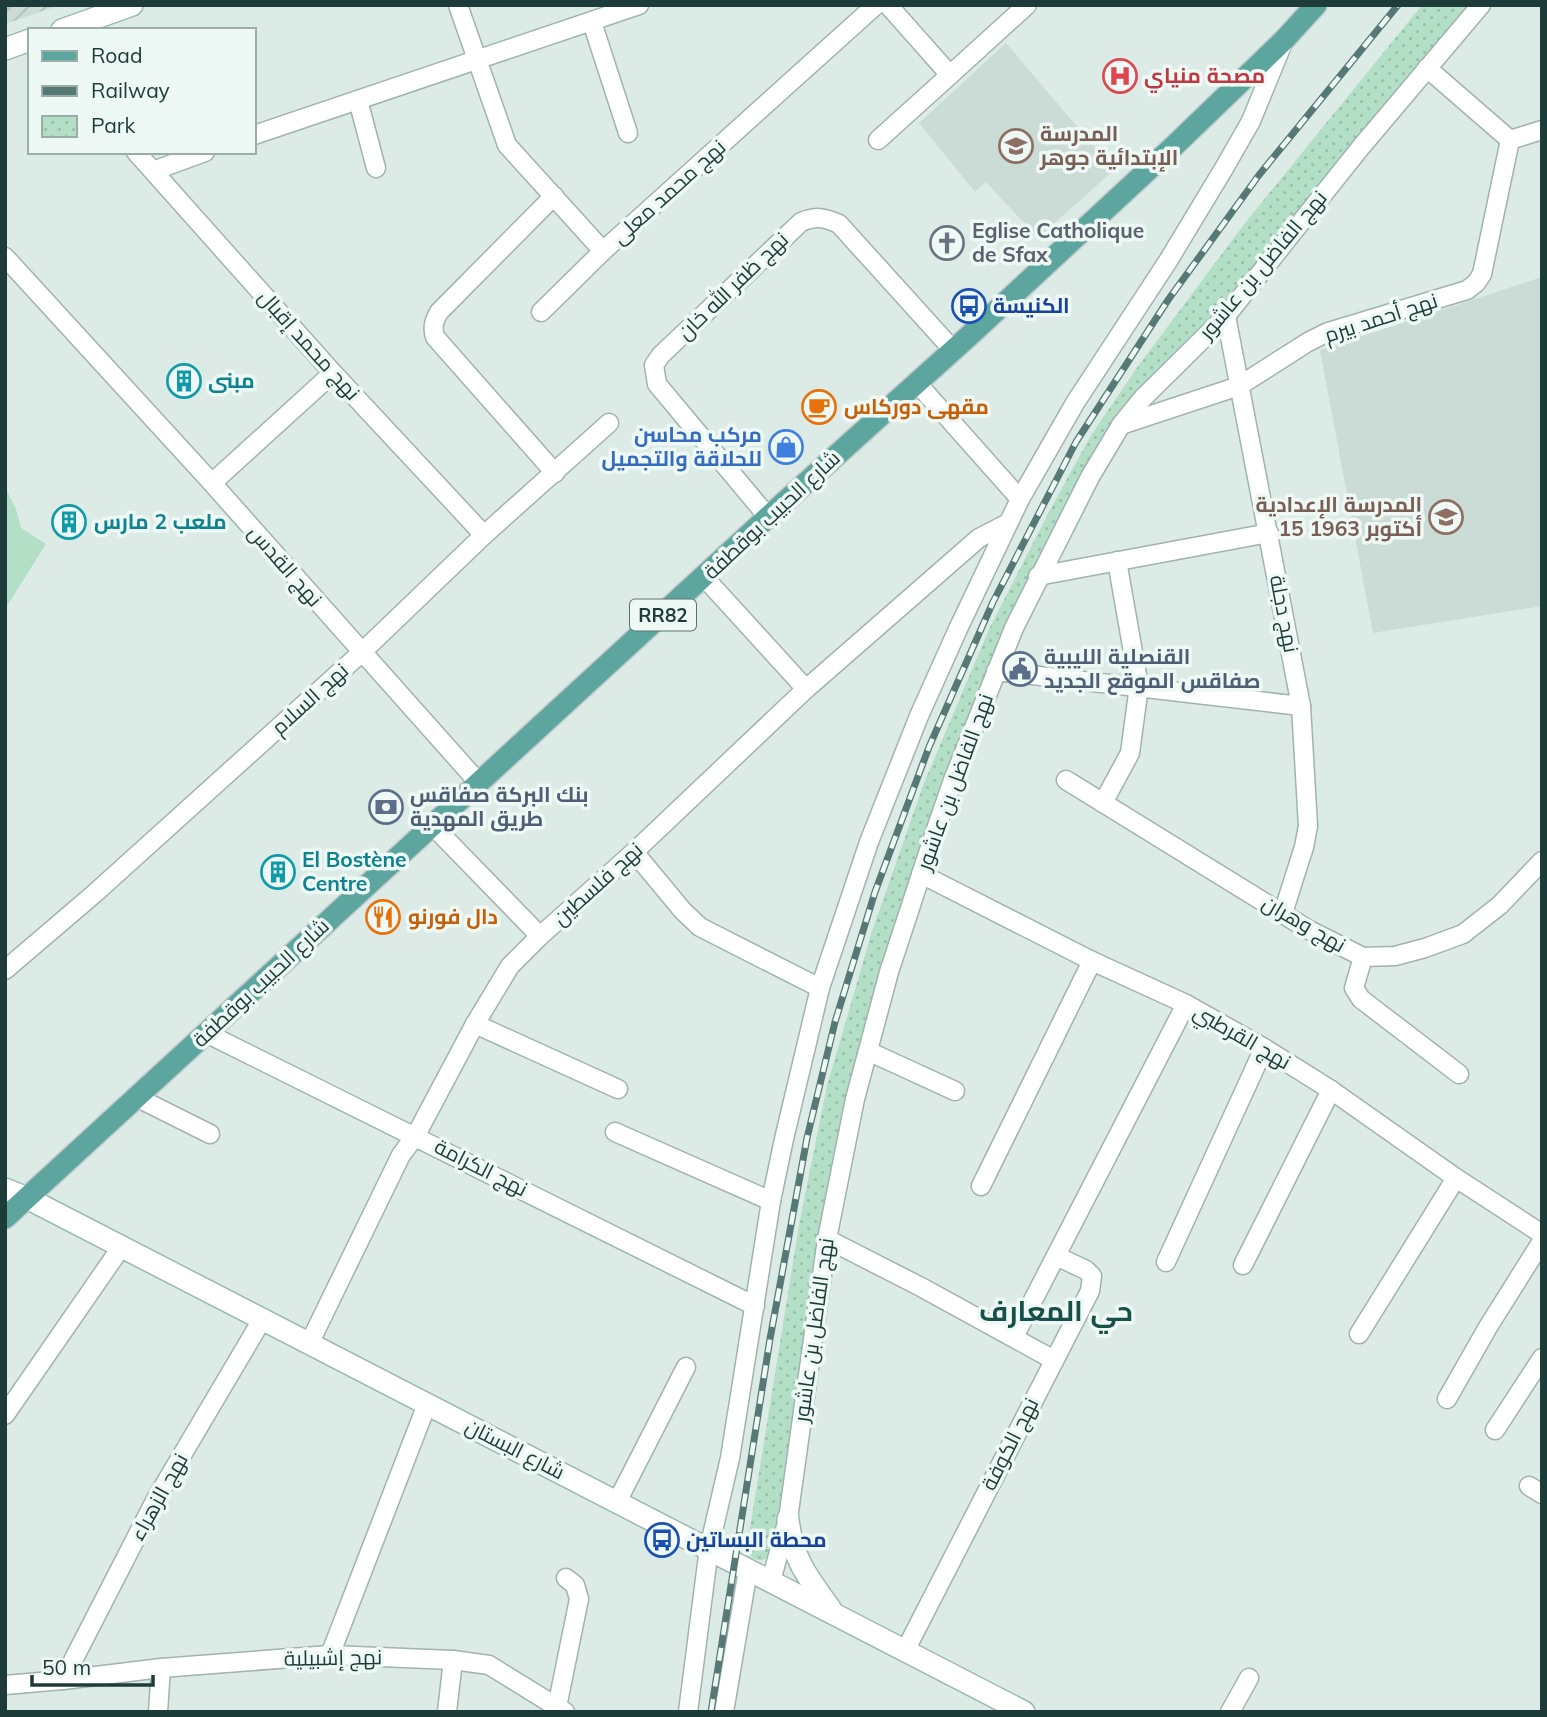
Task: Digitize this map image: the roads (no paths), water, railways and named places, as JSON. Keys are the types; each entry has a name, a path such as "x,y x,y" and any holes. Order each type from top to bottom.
{"main road":[{"path":"66,28 97,11 132,5"},
{"name":"شارع الحبيب بوقطفة","path":"5,1218 768,517 953,351 1175,145 1284,40 1315,5"},
{"path":"5,49 28,41"},
{"name":"شارع البستان","path":"5,1189 310,1342 1024,1712"},
{"path":"788,1519 793,1551 808,1578 834,1613"}],"street":[{"name":"نهج محمد معلى","path":"458,5 507,145 603,251 876,5"},
{"path":"256,134 639,5"},
{"path":"888,5 950,75"},
{"path":"878,141 1027,5"},
{"name":"نهج الفاضل بن عاشور","path":"771,1581 788,1519 827,1239 855,1098 870,1052 889,972 953,780 996,671 1038,576 1090,477 1121,425 1143,398 1226,316 1481,5"},
{"path":"592,22 628,132"},
{"path":"688,1712 709,1548 730,1458 771,1201 820,988 869,842 976,587 1020,499 1075,403 1168,261 1223,170 1251,121 1284,40"},
{"path":"1427,68 1510,140 1542,130"},
{"path":"358,100 376,168"},
{"name":"نهج أحمد بيرم","path":"1121,425 1239,386 1328,332 1467,290 1482,274 1510,140"},
{"name":"نهج محمد إقبال","path":"138,154 333,373 484,535"},
{"path":"153,171 200,154"},
{"path":"554,197 439,312 433,322 433,330 435,337 555,473"},
{"name":"نهج ظفر الله خان","path":"768,517 657,384 654,365 661,355 801,222 814,216 839,224 953,351"},
{"path":"541,312 603,251"},
{"name":"نهج القدس","path":"5,257 212,483 479,783"},
{"name":"نهج دجلة","path":"1226,316 1301,706 1308,827 1283,913"},
{"path":"212,483 333,373"},
{"path":"917,383 1020,499"},
{"name":"نهج السلام","path":"5,970 94,894 361,653 484,535 609,423"},
{"name":"نهج فلسطين","path":"310,1342 401,1155 416,1135 475,1024 510,966 806,689 979,538 1008,523"},
{"path":"1038,576 1269,533"},
{"path":"1103,803 1130,753 1139,686 1116,561"},
{"path":"704,577 806,689"},
{"path":"996,671 1301,706"},
{"name":"نهج وهران","path":"1066,780 1330,942 1363,957 1395,956 1463,934 1500,905 1542,862"},
{"path":"433,826 540,936"},
{"path":"634,852 683,911 700,927 820,988"},
{"name":"نهج القرطبي","path":"921,874 1093,961 1186,1004 1264,1048 1331,1090 1456,1178 1541,1246"},
{"path":"1363,957 1354,988 1361,999 1459,1074"},
{"path":"981,1186 1093,961"},
{"path":"1014,1337 1186,1004"},
{"path":"475,1024 618,1089"},
{"name":"نهج الكرامة","path":"206,1033 416,1135 755,1306"},
{"path":"1166,1262 1264,1048"},
{"path":"870,1052 955,1091"},
{"path":"1243,1265 1331,1090"},
{"path":"138,1098 210,1134"},
{"path":"615,1132 771,1201"},
{"path":"1359,1334 1456,1178"},
{"path":"827,1239 1054,1360"},
{"path":"5,1415 122,1246"},
{"path":"1447,1399 1488,1327 1541,1246"},
{"name":"نهج الكوفة","path":"906,1649 1090,1291 1092,1276 1086,1270 1056,1255"},
{"name":"نهج الزهراء","path":"63,1680 156,1499 263,1318"},
{"path":"1494,1430 1542,1358"},
{"path":"617,1502 686,1367"},
{"path":"330,1655 427,1404"},
{"path":"724,1712 748,1570"},
{"path":"561,1709 579,1599 575,1585 566,1578"},
{"name":"نهج إشبيلية","path":"5,1685 162,1668 330,1655 453,1660 489,1665 561,1709"},
{"path":"447,1712 453,1660"},
{"path":"158,1712 162,1668"},
{"path":"1230,1712 1249,1678"}],"railway":[{"path":"711,1712 770,1339 807,1138 835,1022 875,892 929,747 993,602 1076,442 1168,300 1259,175 1398,5"}],"place":[{"name":"مصحة منياي","path":"1120,76"},
{"name":"المدرسة الإبتدائية جوهر","path":"1016,146"},
{"name":"Eglise Catholique de Sfax","path":"947,243"},
{"name":"الكنيسة","path":"969,306"},
{"name":"مبنى","path":"184,381"},
{"name":"مقهى دوركاس","path":"819,407"},
{"name":"مركب محاسن للحلاقة والتجميل","path":"786,447"},
{"name":"المدرسة الإعدادية 15 أكتوبر 1963","path":"1446,517"},
{"name":"ملعب 2 مارس","path":"69,522"},
{"name":"القنصلية الليبية صفاقس الموقع الجديد","path":"1020,669"},
{"name":"بنك البركة صفاقس طريق المهدية","path":"386,807"},
{"name":"El Bostène Centre","path":"278,872"},
{"name":"دال فورنو","path":"383,917"},
{"name":"محطة البساتين","path":"662,1540"}],"district":[{"name":"حي المعارف","path":"1056,1311"}]}
